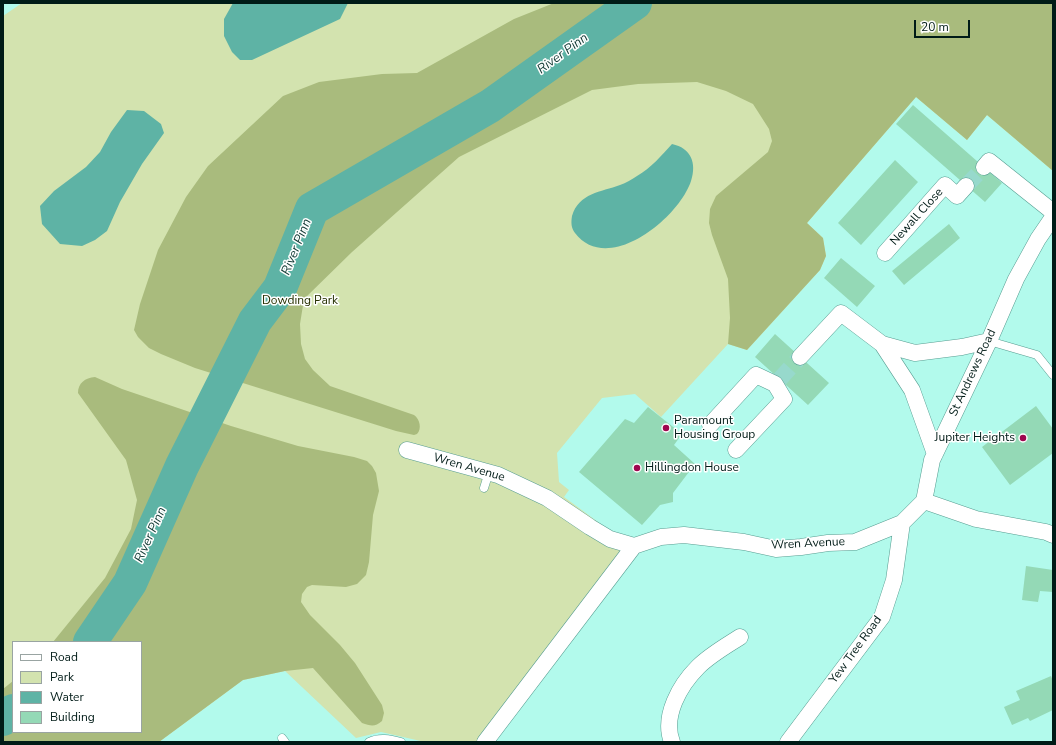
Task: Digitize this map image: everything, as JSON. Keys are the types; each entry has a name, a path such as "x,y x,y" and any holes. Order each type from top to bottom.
{"street":[{"path":"984,167 989,161 1053,212"},
{"name":"Newall Close","path":"885,253 945,185 957,196 966,186"},
{"name":"St Andrews Road","path":"924,501 932,460 989,341 1016,279 1038,239 1053,217"},
{"path":"800,357 841,313 882,344 912,390 935,454"},
{"path":"882,344 915,353 962,347 989,341"},
{"path":"710,425 756,375 777,382 784,399 736,450"},
{"name":"Wren Avenue","path":"407,450 489,472 510,480 547,498 610,540 634,546 661,537 684,534 744,542 776,549 828,543 856,542 902,523 924,501"},
{"path":"924,501 976,519 1046,532 1053,535"},
{"name":"Yew Tree Road","path":"788,742 882,617 894,580 902,523"},
{"path":"485,742 634,546"},
{"path":"672,742 670,723 672,706 685,682 698,667 712,655 740,637"}],"lane":[{"path":"989,341 1037,355 1053,375"},
{"path":"484,488 489,472"},
{"path":"369,742 388,739 401,742"}],"green space":[{"name":"Dowding Park","path":"22,3 1053,3 1053,171 987,115 967,140 916,97 807,223 823,238 826,256 820,270 747,350 728,344 661,417 635,394 602,398 557,453 559,482 569,490 564,497 617,536 622,552 481,742 425,742 381,732 356,738 285,671 243,680 159,742 3,742 3,16"},
{"path":"554,3 1053,3 1053,171 987,115 967,140 916,97 807,223 823,238 826,256 820,270 747,350 728,344 730,318 728,279 712,235 709,223 710,209 716,196 768,152 772,141 769,129 753,104 726,91 697,82 638,84 592,90 459,157 352,252 304,299 300,324 301,344 305,359 313,370 330,386 414,415 420,424 419,432 417,434 414,435 396,431 195,368 149,348 138,337 134,330 140,304 158,250 186,197 208,166 283,96 319,82 382,74 417,73 514,19"},
{"path":"95,377 122,389 231,426 298,446 354,457 367,461 372,466 376,473 379,491 373,515 369,562 366,575 357,584 346,587 312,585 307,587 302,594 301,602 310,615 340,645 355,663 382,705 384,713 382,721 373,725 362,723 313,668 285,671 243,680 159,742 3,742 3,689 12,682 12,733 142,733 142,641 54,641 105,578 131,529 137,500 126,460 78,393 79,386 88,379"}],"water":[{"path":"233,3 348,3 340,19 252,60 240,60 232,52 224,36 224,19"},
{"path":"127,110 144,111 161,124 164,133 142,164 120,202 107,231 95,240 82,246 60,244 42,224 40,206 54,191 86,167 100,152 111,132"},
{"path":"672,144 684,149 691,157 693,162 693,174 684,196 658,225 641,237 623,245 605,248 589,245 575,233 571,220 575,208 580,202 592,194 622,184 642,173"}],"building":[{"path":"913,105 1002,183 985,202 896,124"},
{"path":"895,160 918,182 861,245 838,223"},
{"path":"949,224 960,238 904,285 892,271"},
{"path":"841,258 875,286 857,307 824,278"},
{"path":"775,334 829,383 808,405 755,357"},
{"name":"Jupiter Heights","path":"1036,406 1053,429 1053,453 1010,485 982,447"},
{"name":"Hillingdon House","path":"648,407 682,434 674,445 695,464 673,493 673,502 660,505 642,525 579,472 625,419 634,423"},
{"path":"1026,566 1053,570 1053,592 1040,591 1038,602 1022,600"},
{"path":"1051,676 1053,681 1053,710 1030,721 1028,718 1012,725 1004,707 1020,700 1016,691"}],"waterway":[{"name":"River Pinn","path":"91,641 130,583 182,466 255,321 280,288 312,209 490,106 635,3"},
{"name":"River Pinn","path":"3,719 12,712"}],"tunnel":[{"path":"966,186 984,167"},
{"path":"779,380 800,357"}],"place":[{"name":"Paramount Housing Group","path":"666,428"},
{"name":"Jupiter Heights","path":"1023,438"},
{"name":"Hillingdon House","path":"637,468"}]}
